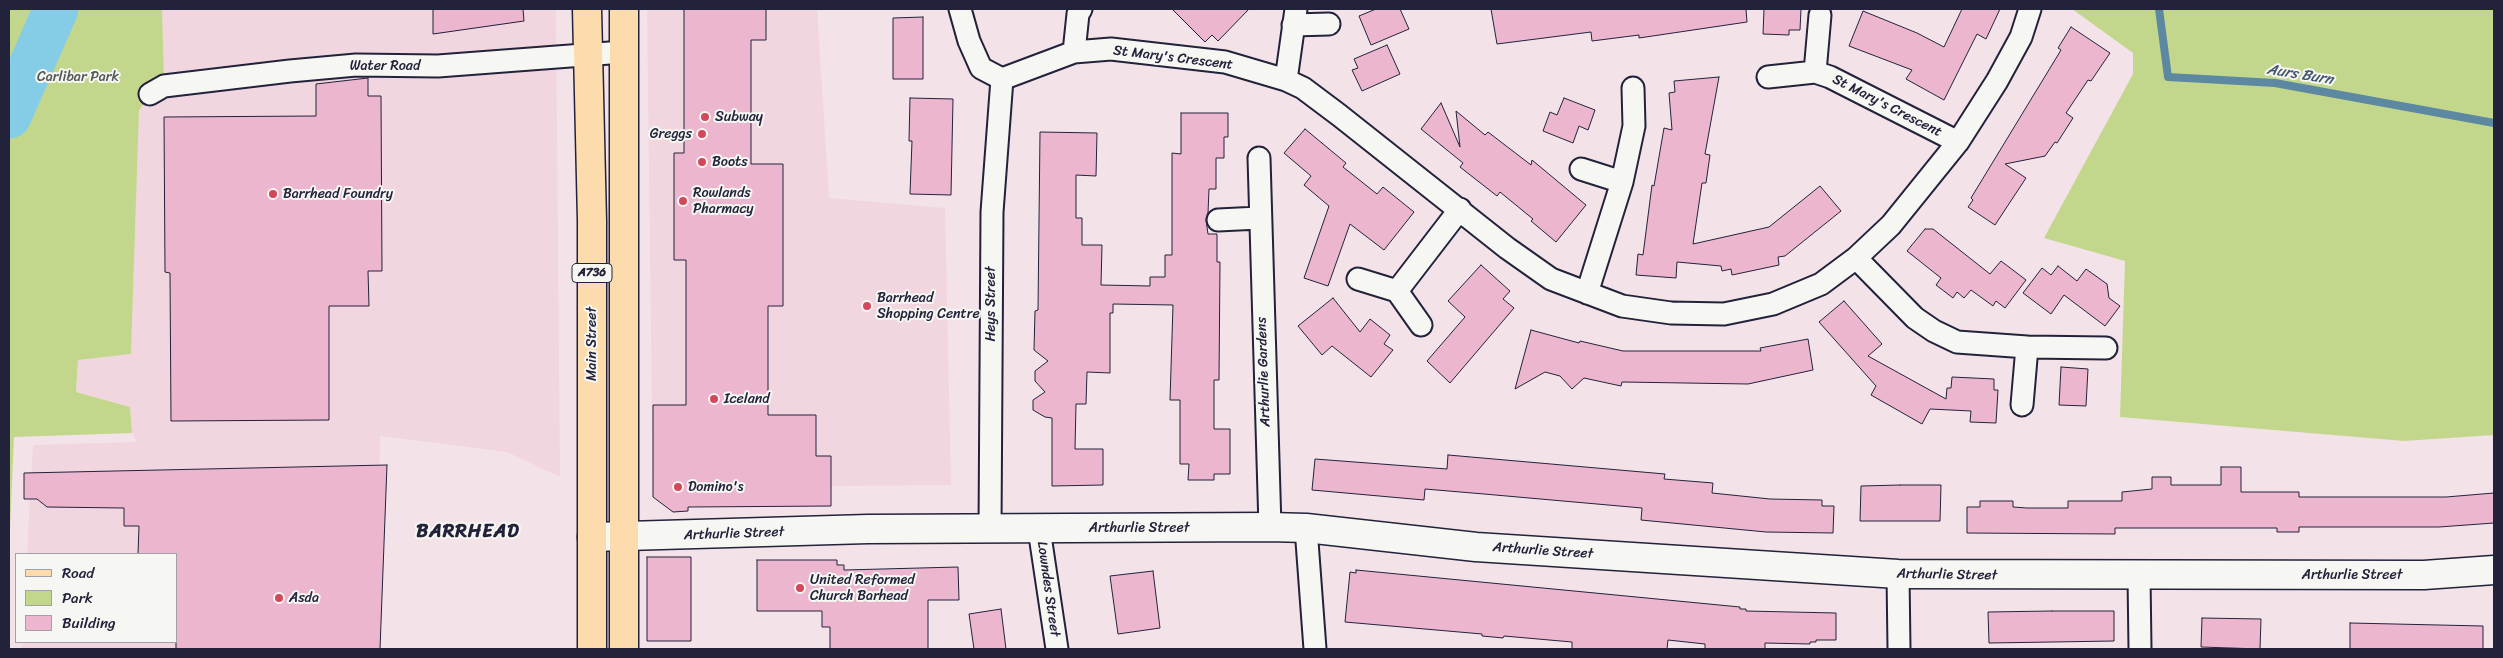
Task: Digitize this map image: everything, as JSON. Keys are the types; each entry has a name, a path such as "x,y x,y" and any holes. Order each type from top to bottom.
{"main road":[{"name":"Main Street","path":"586,9 589,54 592,237 592,649"},
{"name":"A736","path":"624,9 624,649"}],"street":[{"path":"960,9 969,41 981,68 1002,80"},
{"path":"1074,52 1078,14 1081,9"},
{"name":"St Mary's Crescent","path":"1002,80 1074,52 1111,49 1225,62 1286,80 1302,88 1339,115 1551,279 1622,306 1671,313 1724,314 1774,304 1813,287 1856,258 1891,225 1958,142 1997,81 2021,37 2030,9"},
{"name":"St Mary's Crescent","path":"1815,72 1820,15"},
{"path":"1286,80 1295,17 1329,24"},
{"name":"Water Road","path":"150,94 164,86 290,71 356,66 438,66 623,52"},
{"name":"St Mary's Crescent","path":"1768,76 1815,72 1830,77 1958,142"},
{"name":"Heys Street","path":"990,530 992,212 1002,80"},
{"path":"1587,293 1622,182 1634,126 1633,88"},
{"name":"Arthurlie Gardens","path":"1259,158 1259,218 1270,527"},
{"path":"1581,168 1622,182"},
{"path":"1396,291 1460,209"},
{"path":"1218,220 1259,218"},
{"path":"1856,258 1915,318 1934,331 1957,342 2027,347 2106,348"},
{"path":"1358,279 1396,291 1421,325"},
{"path":"2022,405 2027,347"},
{"name":"Arthurlie Street","path":"592,537 868,529 990,530 1270,527 1306,528 1476,547 1898,574 2139,576 2424,575 2494,570"},
{"path":"1306,528 1315,649"},
{"name":"Lowndes Street","path":"1039,529 1057,649"},
{"path":"1898,574 1899,649"},
{"path":"2139,576 2140,649"}],"shaded area":[{"path":"162,9 556,9 560,477 507,452 380,436 377,649 21,649 22,643 178,643 178,553 27,553 33,445 137,442 132,433 130,407 76,392 78,360 131,354 139,110 164,78"},
{"name":"Barrhead Shopping Centre","path":"647,9 817,9 829,198 945,208 951,485 831,486 689,507 688,511 673,512 653,497"}],"green space":[{"name":"Carlibar Park","path":"9,9 162,9 164,78 139,110 131,354 78,360 76,392 130,407 132,433 14,437 9,553"},
{"path":"2072,9 2494,9 2494,435 2404,441 2120,417 2125,261 2044,238 2133,74 2133,53"}],"building":[{"path":"433,9 523,9 524,21 433,34"},
{"path":"684,9 766,9 766,40 751,40 751,164 783,164 783,306 768,306 768,415 816,415 816,456 831,456 831,506 688,507 688,511 673,512 653,497 653,405 686,405 686,260 674,260 674,153 684,153"},
{"path":"1172,9 1249,9 1218,41 1212,35 1205,42"},
{"path":"1376,9 1400,9 1409,29 1371,45 1359,16"},
{"path":"1491,9 1746,9 1747,22 1639,38 1639,35 1592,41 1591,32 1497,44"},
{"path":"1764,9 1801,9 1800,30 1789,30 1789,35 1763,34"},
{"path":"1962,9 2000,9 1986,39 1977,34 1944,100 1906,79 1912,70 1849,46 1863,11 1917,33 1944,47"},
{"path":"923,17 923,79 893,79 893,18"},
{"path":"2071,27 2110,53 2091,81 2088,80 2066,113 2073,118 2057,143 2055,142 2045,156 2005,164 2026,178 1995,225 1968,207 1973,200 1971,198 2061,50 2058,48"},
{"path":"1387,45 1400,74 1362,91 1352,70 1358,68 1354,59"},
{"path":"1719,77 1705,154 1710,155 1706,183 1702,183 1693,244 1769,227 1820,186 1841,211 1785,256 1778,257 1779,265 1732,275 1731,269 1722,271 1721,266 1677,262 1676,278 1636,275 1638,254 1643,255 1652,185 1654,186 1664,128 1672,130 1669,93 1675,92 1674,81"},
{"name":"Barrhead Foundry","path":"368,78 368,96 381,96 382,271 368,271 369,306 329,306 329,420 171,421 170,273 165,272 164,117 316,116 316,84"},
{"path":"910,98 953,99 951,195 910,194 912,141 909,141"},
{"path":"1564,98 1595,110 1588,130 1579,126 1573,143 1543,131 1550,112 1557,115"},
{"path":"1441,103 1460,147 1456,111 1485,135 1488,132 1531,165 1532,160 1586,205 1556,242 1531,221 1533,219 1500,192 1497,196 1460,167 1463,163 1421,129"},
{"path":"1181,113 1228,113 1228,137 1224,137 1224,158 1216,158 1216,189 1209,189 1206,220 1208,234 1217,234 1217,262 1220,262 1219,380 1214,380 1214,429 1230,429 1230,474 1214,474 1214,480 1188,480 1189,464 1180,464 1180,400 1170,400 1173,305 1113,304 1113,313 1110,313 1110,373 1087,372 1086,404 1076,404 1075,449 1103,449 1103,485 1052,486 1052,418 1045,417 1033,410 1033,400 1045,392 1035,381 1035,371 1048,361 1034,350 1035,311 1038,310 1040,132 1097,133 1096,176 1076,175 1076,218 1082,218 1082,245 1102,245 1101,285 1150,286 1150,277 1165,277 1165,255 1172,255 1172,153 1181,154"},
{"path":"1305,129 1346,163 1343,167 1377,194 1383,187 1414,212 1384,250 1350,224 1328,286 1304,278 1329,206 1304,185 1311,176 1284,153"},
{"path":"1925,229 1933,229 1990,274 2001,261 2026,280 2005,308 1996,301 1993,306 1971,290 1964,298 1957,292 1953,298 1936,285 1941,278 1907,251"},
{"path":"1481,265 1510,291 1503,299 1514,308 1450,383 1427,361 1465,317 1448,301"},
{"path":"2058,266 2077,281 2086,269 2107,284 2109,298 2120,306 2105,326 2064,295 2051,314 2023,293 2042,268 2051,275"},
{"path":"1333,298 1360,332 1370,319 1390,335 1384,344 1393,350 1371,377 1332,346 1322,355 1298,326"},
{"path":"1844,301 1882,344 1868,356 1946,399 1947,388 1951,388 1952,377 1994,379 1994,390 1998,390 1996,423 1970,422 1971,411 1930,409 1922,424 1871,395 1876,386 1819,322"},
{"path":"1531,330 1579,343 1580,341 1623,351 1761,351 1760,348 1808,339 1813,370 1748,384 1622,382 1621,386 1584,378 1572,389 1560,376 1545,372 1515,389"},
{"path":"2061,367 2088,369 2086,406 2059,405"},
{"path":"1448,455 1665,474 1664,479 1713,483 1712,493 1770,499 1822,500 1822,506 1834,506 1833,533 1766,532 1641,520 1642,508 1425,489 1424,500 1312,490 1315,459 1447,469"},
{"name":"Asda","path":"387,465 380,649 176,649 176,643 178,643 178,553 138,553 139,526 124,526 124,508 47,507 37,499 24,499 24,473"},
{"path":"2221,467 2241,467 2241,492 2299,492 2299,497 2446,497 2494,493 2494,523 2439,527 2299,527 2299,532 2277,532 2277,528 2115,528 2115,534 1967,533 1967,507 1980,507 1980,501 2013,501 2013,507 2068,508 2068,501 2122,501 2122,492 2152,489 2152,477 2171,477 2171,485 2221,485"},
{"path":"1941,485 1940,521 1860,521 1861,486"},
{"path":"647,557 691,557 691,641 647,641"},
{"path":"757,560 837,560 837,565 844,565 844,570 958,567 959,600 928,600 928,649 830,649 830,627 822,627 822,611 757,611"},
{"path":"1356,570 1740,607 1740,609 1746,609 1746,611 1836,613 1836,640 1816,640 1816,642 1810,642 1810,644 1765,643 1765,649 1705,649 1705,644 1668,640 1667,649 1572,649 1572,642 1504,636 1503,638 1482,636 1482,634 1345,622 1350,572 1356,573"},
{"path":"1153,571 1160,628 1118,634 1110,576"},
{"path":"1001,609 1006,649 974,649 969,614"},
{"path":"2114,611 2114,641 1989,643 1988,612"},
{"path":"2202,618 2261,619 2260,649 2201,647"},
{"path":"2350,623 2483,626 2483,649 2350,649"}],"waterway":[{"path":"9,116 56,9"},
{"name":"Aurs Burn","path":"2159,9 2168,77 2275,83 2494,123"}],"place":[{"name":"Subway","path":"705,117"},
{"name":"Greggs","path":"702,134"},
{"name":"Boots","path":"702,162"},
{"name":"Barrhead Foundry","path":"273,194"},
{"name":"Rowlands Pharmacy","path":"683,201"},
{"name":"Barrhead Shopping Centre","path":"867,306"},
{"name":"Iceland","path":"714,399"},
{"name":"Domino's","path":"678,487"},
{"name":"United Reformed Church Barhead","path":"800,588"},
{"name":"Asda","path":"279,598"}],"district":[{"name":"BARRHEAD","path":"468,532"}]}
